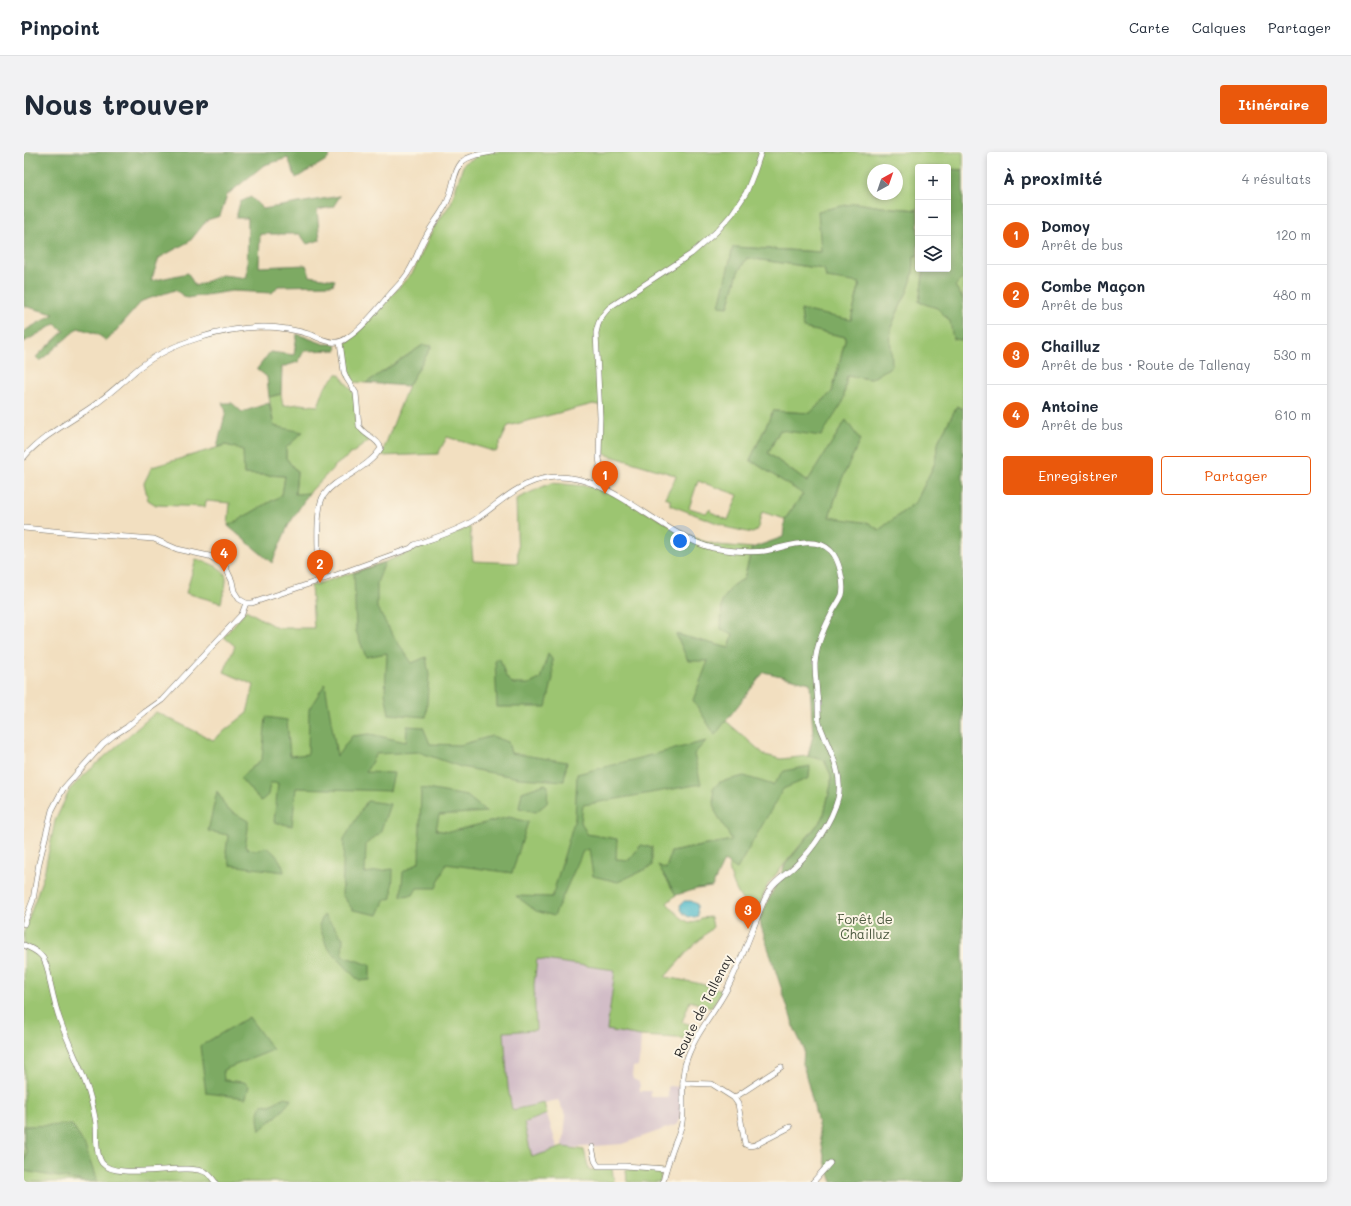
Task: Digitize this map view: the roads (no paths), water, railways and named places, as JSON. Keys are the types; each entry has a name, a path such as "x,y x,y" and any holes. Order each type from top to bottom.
{"street":[{"path":"24,457 33,447 94,406 140,367 153,358 197,338 234,329 264,327 282,328 296,331 332,342 340,342 346,339 378,309 408,273 425,237 446,204 452,190 456,173 463,161 492,152"},
{"path":"595,484 600,465 600,417 596,333 601,316 610,307 691,254 716,232 732,214 746,193 761,152"},
{"path":"319,581 318,527 320,501 329,488 370,461 379,452 380,448 377,441 362,431 360,426 356,393 346,379 340,342"},
{"name":"Route de Tallenay","path":"246,603 252,603 319,581 411,548 414,545 472,522 515,490 538,480 553,478 568,478 595,484 680,534 704,545 724,550 762,551 800,543 811,543 823,545 831,550 841,573 843,593 828,620 818,644 816,667 819,723 837,769 839,795 831,815 815,843 802,860 778,880 770,889 726,992 693,1045 684,1068 683,1121 663,1182"},
{"path":"24,528 154,539 177,549 209,556 222,562 237,596 246,603 242,614 162,700 128,727 103,744 63,789 52,810 39,863 33,900 24,924"},
{"path":"24,946 37,952 45,961 61,1022 86,1083 96,1123 98,1153 105,1167 111,1171 127,1174 200,1171 211,1176 214,1182"},
{"path":"734,1098 781,1068"},
{"path":"683,1083 712,1084 734,1098 738,1104 745,1144 747,1145 752,1146 757,1144 790,1127"},
{"path":"592,1147 595,1161 598,1166 625,1166 666,1170"},
{"path":"813,1182 830,1163"}],"water":[{"path":"684,901 691,901 697,904 698,916 689,917 682,911 680,905"}],"place":[{"name":"Domoy","path":"605,494"},
{"name":"Antoine","path":"224,572"},
{"name":"Combe Maçon","path":"320,583"},
{"name":"Chailluz","path":"748,929"}],"park label":[{"name":"Forêt de Chailluz","path":"865,926"}]}
